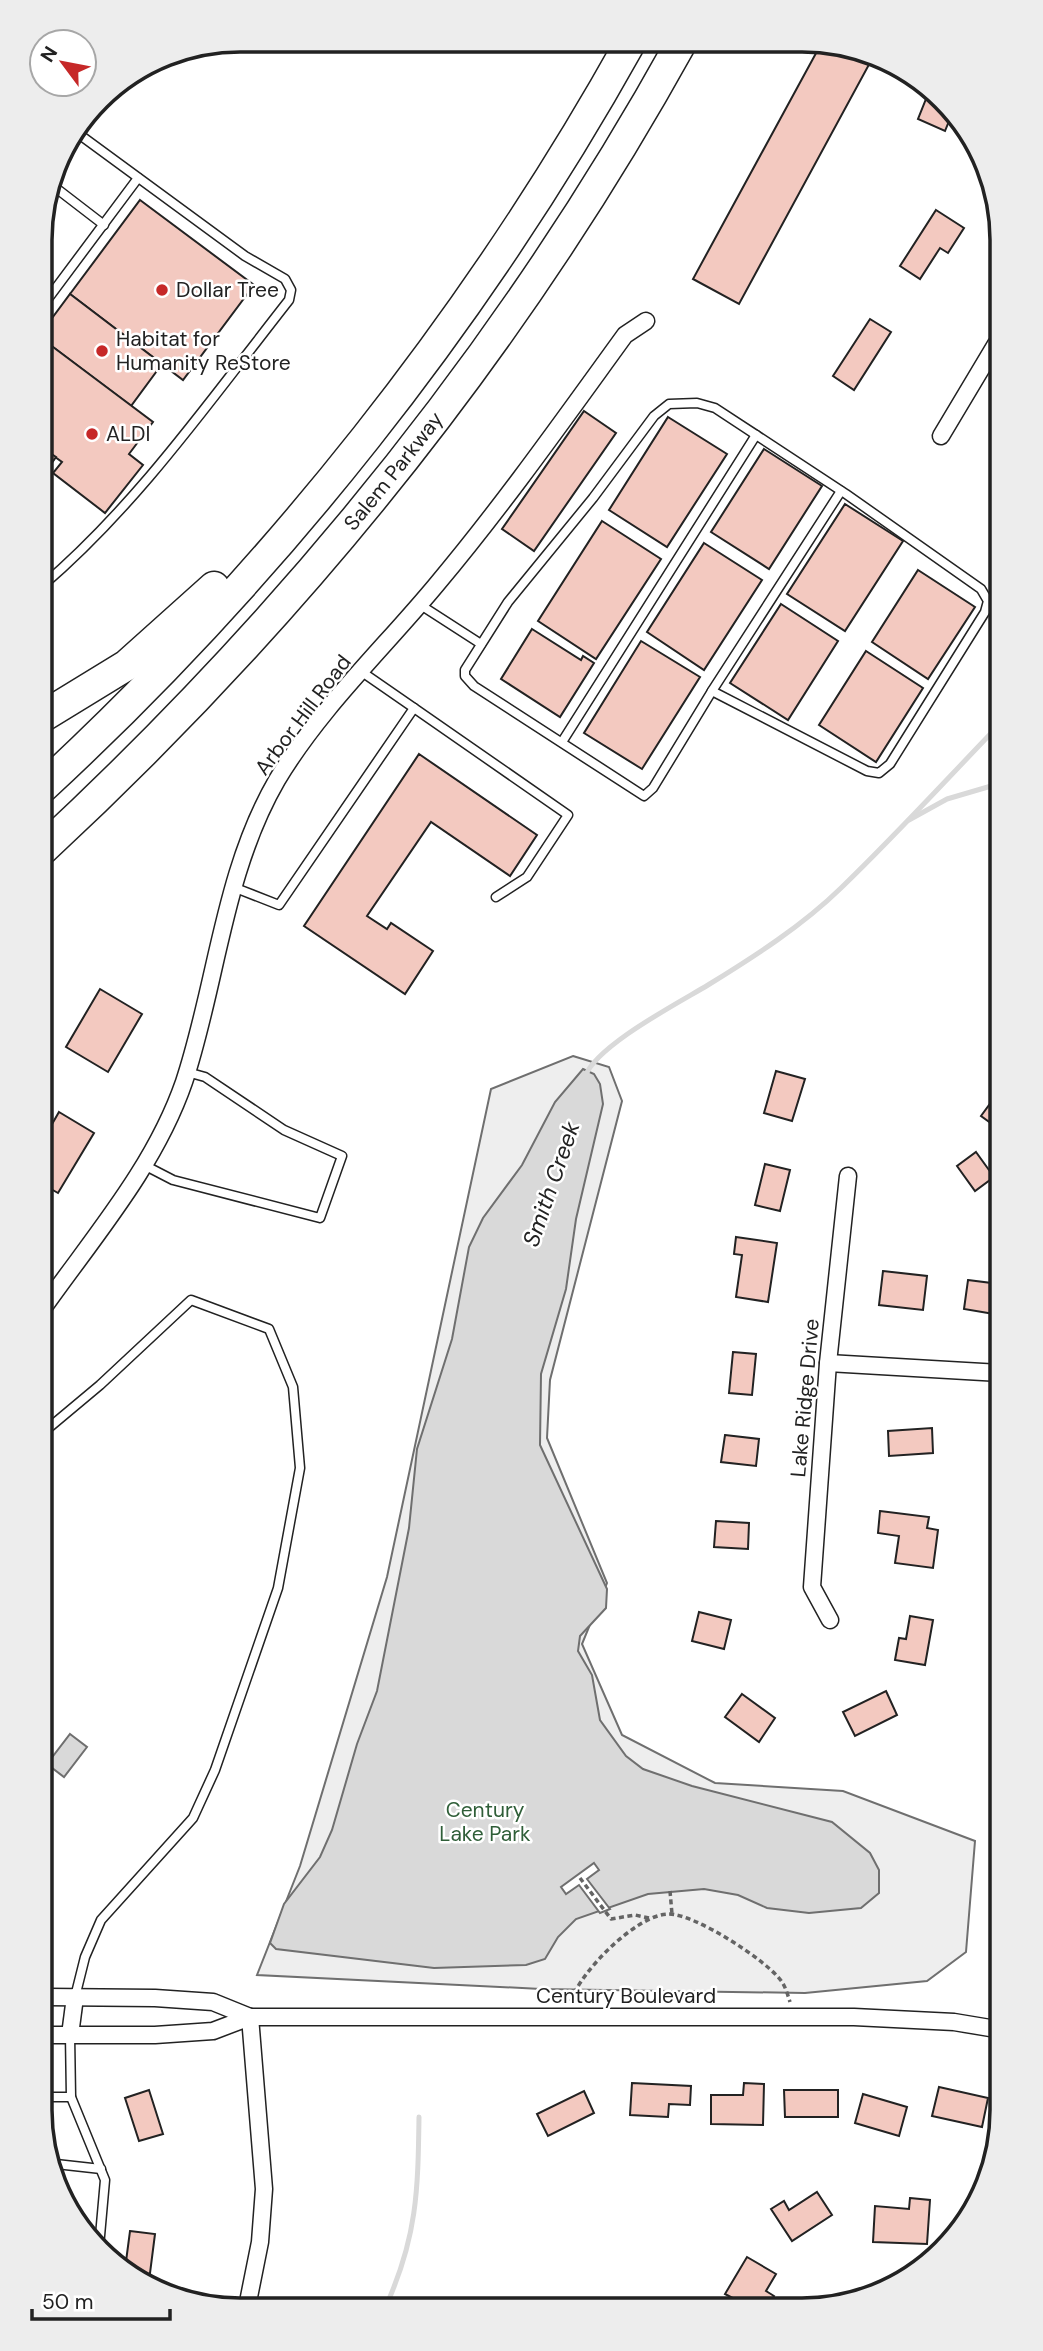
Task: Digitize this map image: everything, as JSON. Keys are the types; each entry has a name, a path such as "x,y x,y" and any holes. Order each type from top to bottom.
{"highway":[{"name":"Salem Parkway","path":"53,777 208,621 339,469 409,379 510,236 624,52"},
{"name":"Salem Parkway","path":"53,840 223,670 374,498 483,355 555,250 611,164 676,52"},
{"path":"53,711 94,687 155,642 339,469"}],"street":[{"name":"Arbor Hill Road","path":"52,1295 144,1165 165,1130 187,1072 233,887 258,816 278,779 302,744 495,512 625,335 646,321"},
{"path":"941,436 990,354"},
{"name":"Lake Ridge Drive","path":"830,1620 812,1587 828,1363 848,1176"},
{"path":"828,1363 990,1372"},
{"name":"Century Boulevard","path":"52,1997 155,1997 213,2002 250,2017"},
{"path":"70,2035 75,1997"},
{"path":"249,2298 260,2242 264,2189 250,2017"},
{"name":"Century Boulevard","path":"52,2035 155,2035 213,2031 250,2017 905,2018 990,2029"}],"lane":[{"path":"53,577 151,476 289,300 291,289 285,279 245,256 83,138"},
{"path":"53,293 138,178"},
{"path":"59,191 104,225"},
{"path":"712,691 867,771 879,774 890,764 985,612 988,601 981,589 841,491 715,408 697,403 669,404 654,416 593,498 508,602 465,670 465,676 474,686 643,796 653,788 712,691 841,491"},
{"path":"562,742 756,435"},
{"path":"419,604 481,644"},
{"path":"362,671 568,815 527,877 496,897"},
{"path":"233,887 279,905 414,708"},
{"path":"144,1165 173,1180 320,1218 342,1156 284,1130 205,1077 187,1072"},
{"path":"52,1421 100,1385 191,1300 269,1329 293,1387 300,1468 278,1588 215,1770 193,1818 101,1920 85,1957 75,1997"},
{"path":"70,2035 71,2097 106,2180 100,2236"},
{"path":"52,2097 71,2097"},
{"path":"61,2165 101,2169"}],"path":[{"path":"580,1878 611,1919 635,1915 649,1918 672,1914 686,1916 715,1931 768,1968 782,1982 796,2017"},
{"path":"670,1891 672,1914"},
{"path":"566,2017 578,1984 620,1940 649,1918"}],"green space":[{"name":"Century Lake Park","path":"573,1056 609,1067 622,1101 550,1380 547,1438 607,1583 582,1644 622,1735 715,1783 843,1791 975,1841 966,1952 927,1981 805,1993 541,1989 257,1975 300,1866 387,1577 491,1089"}],"water":[{"name":"Century Lake Park","path":"583,1069 594,1074 600,1084 603,1104 576,1219 566,1289 541,1374 540,1445 607,1589 606,1608 580,1636 578,1651 592,1675 600,1720 626,1756 643,1769 692,1786 832,1822 870,1853 879,1870 879,1893 861,1908 809,1913 767,1908 738,1895 704,1889 648,1894 576,1919 558,1937 545,1959 526,1965 434,1968 276,1949 270,1943 284,1904 320,1857 332,1830 357,1744 377,1691 409,1528 417,1449 452,1339 469,1247 483,1218 522,1165 555,1102"},
{"path":"70,1734 87,1747 64,1777 52,1768 52,1757"}],"pier":[{"path":"594,1863 599,1870 587,1879 610,1909 600,1913 579,1885 566,1894 561,1887"}],"building":[{"path":"816,53 869,65 739,304 693,279"},
{"path":"926,98 949,122 945,131 918,119"},
{"name":"Dollar Tree","path":"140,200 254,285 183,380 70,294"},
{"path":"936,210 964,228 948,253 940,248 920,279 900,266"},
{"name":"Habitat for Humanity ReStore","path":"70,294 162,364 131,406 53,347 53,317"},
{"path":"870,319 891,332 854,390 833,376"},
{"name":"ALDI","path":"53,347 153,422 129,454 143,465 105,513 53,473 62,462 53,455"},
{"path":"584,411 616,433 534,551 502,529"},
{"path":"668,417 727,454 667,547 609,510"},
{"path":"764,449 822,486 769,569 711,532"},
{"path":"845,504 903,541 845,631 787,594"},
{"path":"602,521 661,559 596,659 538,621"},
{"path":"704,543 762,580 704,670 647,632"},
{"path":"918,570 975,607 928,679 872,642"},
{"path":"781,604 838,641 788,720 730,683"},
{"path":"532,629 581,660 583,656 594,663 560,717 501,679"},
{"path":"641,641 700,677 642,769 584,733"},
{"path":"866,651 923,688 876,762 819,725"},
{"path":"419,754 537,835 510,876 431,822 367,916 387,929 391,923 433,951 405,994 304,926"},
{"path":"100,989 142,1014 108,1072 66,1047"},
{"path":"776,1071 805,1079 792,1121 764,1113"},
{"path":"990,1104 990,1122 981,1116"},
{"path":"59,1112 94,1133 58,1193 52,1190 53,1123"},
{"path":"976,1152 990,1171 990,1180 975,1191 957,1166"},
{"path":"765,1164 790,1170 780,1211 755,1205"},
{"path":"736,1237 777,1243 768,1302 736,1297 742,1255 734,1254"},
{"path":"883,1271 927,1276 923,1310 879,1305"},
{"path":"968,1280 990,1283 990,1313 964,1309"},
{"path":"733,1352 756,1354 752,1395 729,1393"},
{"path":"932,1428 933,1453 889,1456 888,1431"},
{"path":"725,1435 759,1439 756,1466 721,1462"},
{"path":"880,1511 929,1517 927,1528 938,1530 933,1568 895,1563 899,1536 878,1533"},
{"path":"716,1521 749,1523 748,1549 714,1547"},
{"path":"699,1612 731,1620 724,1649 692,1641"},
{"path":"910,1616 933,1620 925,1665 895,1660 899,1638 906,1639"},
{"path":"886,1691 897,1715 855,1736 843,1712"},
{"path":"742,1694 775,1718 759,1742 725,1717"},
{"path":"632,2083 691,2086 690,2105 669,2104 668,2117 630,2115"},
{"path":"744,2083 764,2084 763,2125 711,2124 711,2095 743,2095"},
{"path":"939,2087 988,2098 982,2127 932,2116"},
{"path":"149,2090 163,2134 139,2141 125,2098"},
{"path":"784,2090 838,2090 838,2117 785,2117"},
{"path":"584,2091 594,2113 548,2136 537,2114"},
{"path":"863,2094 907,2107 899,2136 855,2123"},
{"path":"817,2192 832,2215 792,2241 771,2209 784,2201 789,2210"},
{"path":"910,2198 930,2200 927,2244 873,2242 875,2206 909,2209"},
{"path":"130,2231 155,2234 150,2275 126,2260"},
{"path":"747,2257 776,2274 766,2291 774,2296 773,2298 733,2298 725,2294"}],"waterway":[{"name":"Smith Creek","path":"585,1077 604,1052 621,1039 760,952 826,902 990,734"},
{"path":"909,820 947,799 990,786"},
{"name":"Smith Creek","path":"389,2298 404,2258 414,2213 419,2117"}],"place":[{"name":"Dollar Tree","path":"162,290"},
{"name":"Habitat for Humanity ReStore","path":"102,351"},
{"name":"ALDI","path":"92,434"}]}
